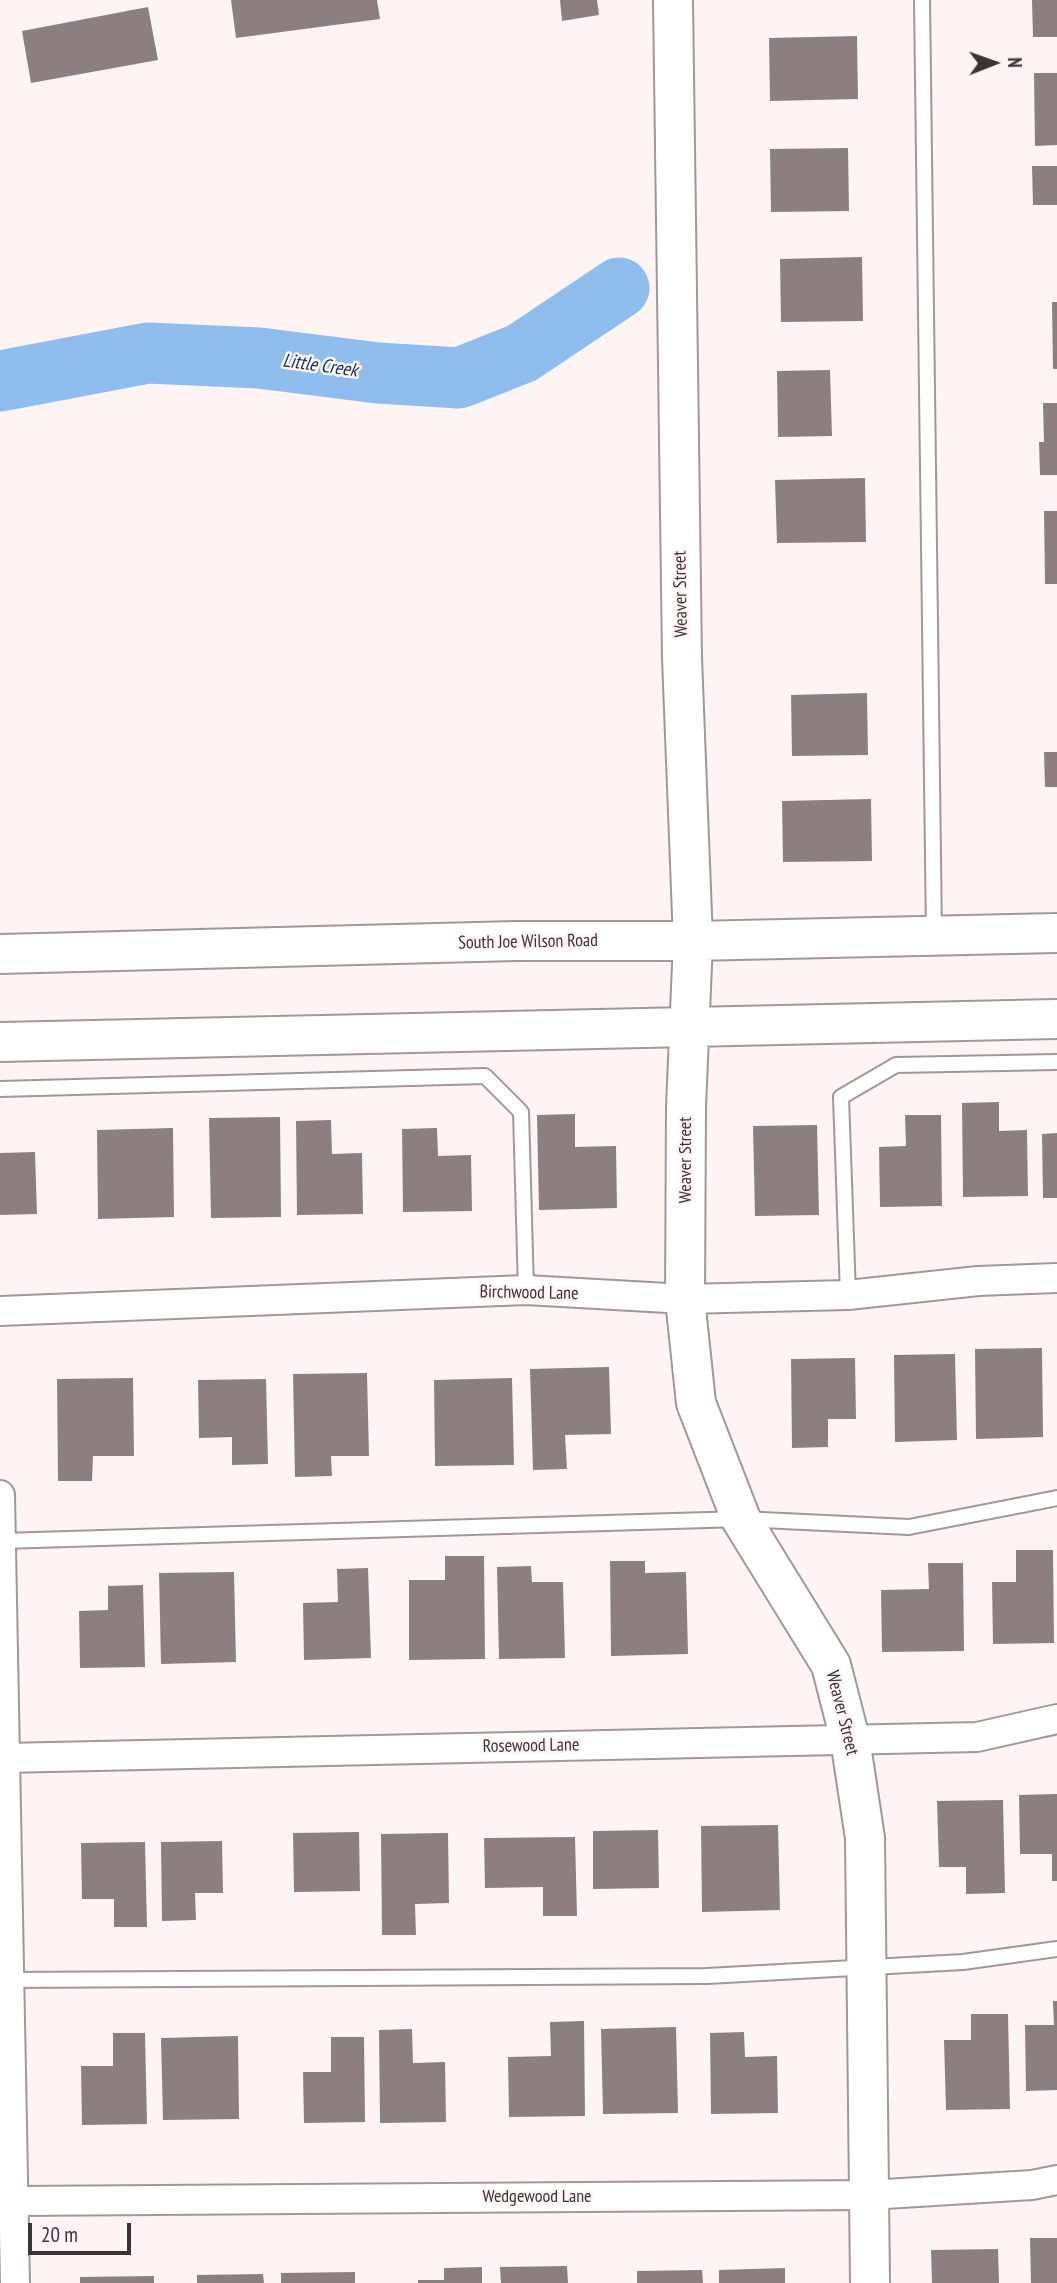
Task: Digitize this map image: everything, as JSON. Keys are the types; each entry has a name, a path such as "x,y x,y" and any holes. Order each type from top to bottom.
{"street":[{"name":"Weaver Street","path":"673,0 682,658 693,941 686,1107 685,1299 696,1403 741,1519 831,1665 850,1739 865,1838 870,2283"},
{"name":"South Joe Wilson Road","path":"0,954 516,941 693,941 1057,933"},
{"path":"0,1042 1057,1019"},
{"name":"Birchwood Lane","path":"0,1311 526,1290 685,1299 848,1295 978,1282 1057,1278"},
{"path":"0,1495 4,1980 16,2201 15,2283"},
{"name":"Rosewood Lane","path":"4,1758 977,1737 1057,1719"},
{"name":"Wedgewood Lane","path":"16,2201 869,2195 1032,2185 1057,2180"}],"lane":[{"path":"922,0 934,936"},
{"path":"848,1295 841,1097 895,1065 1057,1062"},
{"path":"0,1089 485,1076 520,1112 526,1290"},
{"path":"1,1541 741,1519 909,1527 1057,1498"},
{"path":"4,1980 707,1976 963,1962 1057,1949"}],"building":[{"path":"231,0 377,0 380,19 236,38"},
{"path":"560,0 597,0 599,15 562,21"},
{"path":"1032,0 1057,0 1057,37 1033,37"},
{"path":"148,7 158,60 31,83 22,31"},
{"path":"857,36 858,99 770,101 769,38"},
{"path":"1034,73 1057,73 1057,145 1035,146"},
{"path":"848,148 849,211 771,212 770,149"},
{"path":"1032,166 1057,166 1057,205 1033,205"},
{"path":"862,257 863,321 781,322 780,259"},
{"path":"1052,302 1057,302 1057,369 1053,369"},
{"path":"830,370 832,436 778,437 777,371"},
{"path":"1043,403 1057,403 1057,475 1040,475 1039,442 1044,442"},
{"path":"865,478 866,542 777,543 775,480"},
{"path":"1044,511 1057,511 1057,584 1045,584"},
{"path":"867,693 868,755 792,756 791,695"},
{"path":"1044,752 1057,752 1057,787 1045,787"},
{"path":"871,799 872,861 783,862 782,801"},
{"path":"999,1102 999,1131 1027,1130 1028,1196 963,1197 962,1103"},
{"path":"575,1114 575,1147 616,1146 617,1208 539,1210 537,1115"},
{"path":"905,1115 941,1115 942,1206 880,1207 879,1147 906,1146"},
{"path":"280,1117 281,1217 211,1218 209,1118"},
{"path":"331,1120 332,1154 362,1153 363,1214 297,1215 296,1121"},
{"path":"817,1125 819,1215 755,1216 753,1126"},
{"path":"173,1128 174,1217 98,1219 97,1130"},
{"path":"437,1128 438,1156 471,1155 472,1211 403,1212 402,1129"},
{"path":"1057,1133 1057,1198 1043,1198 1042,1134"},
{"path":"35,1152 37,1214 0,1215 0,1153"},
{"path":"1042,1348 1043,1437 976,1439 975,1349"},
{"path":"955,1354 957,1440 895,1442 894,1355"},
{"path":"855,1358 856,1419 828,1419 828,1447 792,1448 791,1359"},
{"path":"609,1367 611,1434 565,1435 567,1469 533,1470 530,1369"},
{"path":"367,1373 369,1456 331,1456 332,1476 295,1477 293,1374"},
{"path":"133,1378 134,1456 93,1456 92,1481 58,1481 57,1379"},
{"path":"512,1378 514,1465 435,1466 434,1380"},
{"path":"266,1379 268,1464 232,1465 232,1437 199,1438 198,1380"},
{"path":"1016,1550 1053,1550 1054,1643 993,1644 992,1582 1016,1582"},
{"path":"445,1556 484,1556 485,1659 409,1660 409,1580 445,1580"},
{"path":"610,1561 645,1561 645,1573 686,1572 688,1654 611,1656"},
{"path":"928,1563 963,1563 964,1651 882,1652 881,1590 929,1589"},
{"path":"531,1566 532,1582 563,1582 565,1658 499,1659 497,1567"},
{"path":"368,1568 371,1658 304,1660 303,1603 338,1602 337,1569"},
{"path":"234,1572 236,1662 161,1664 159,1573"},
{"path":"143,1585 145,1667 80,1668 79,1611 108,1610 108,1586"},
{"path":"1057,1794 1057,1881 1052,1881 1052,1854 1020,1854 1019,1795"},
{"path":"1003,1800 1005,1893 966,1894 966,1867 939,1867 937,1801"},
{"path":"778,1825 780,1910 702,1912 701,1826"},
{"path":"658,1830 659,1888 593,1889 593,1831"},
{"path":"359,1832 360,1891 294,1892 293,1833"},
{"path":"448,1833 449,1903 415,1904 416,1935 382,1935 381,1834"},
{"path":"575,1837 577,1916 543,1916 543,1887 485,1888 484,1838"},
{"path":"222,1841 223,1893 195,1893 196,1920 162,1921 161,1842"},
{"path":"145,1842 147,1927 114,1927 114,1899 82,1899 81,1843"},
{"path":"1053,2001 1057,2001 1057,2090 1026,2091 1025,2025 1054,2025"},
{"path":"971,2014 1008,2014 1010,2109 946,2110 944,2040 971,2040"},
{"path":"584,2021 585,2116 509,2117 508,2057 551,2056 550,2022"},
{"path":"676,2027 678,2113 603,2114 601,2029"},
{"path":"412,2029 413,2063 445,2062 446,2122 380,2123 379,2030"},
{"path":"744,2032 745,2057 777,2056 778,2113 711,2114 710,2033"},
{"path":"113,2033 145,2033 147,2124 82,2125 81,2066 113,2066"},
{"path":"238,2036 239,2119 163,2120 161,2038"},
{"path":"331,2037 364,2037 365,2122 304,2123 303,2072 331,2072"},
{"path":"1030,2238 1057,2238 1057,2283 1031,2283"},
{"path":"998,2249 999,2283 932,2283 931,2250"},
{"path":"567,2266 568,2283 501,2283 500,2267"},
{"path":"482,2267 482,2283 418,2283 418,2280 444,2280 444,2268"},
{"path":"785,2268 785,2283 719,2283 719,2270"},
{"path":"702,2270 703,2283 637,2283 637,2271"},
{"path":"355,2272 355,2283 281,2283 281,2273"},
{"path":"263,2274 264,2283 197,2283 197,2275"},
{"path":"154,2276 154,2283 80,2283 80,2277"}],"waterway":[{"name":"Little Creek","path":"0,381 148,353 259,358 378,373 459,378 522,353 619,288"}]}
